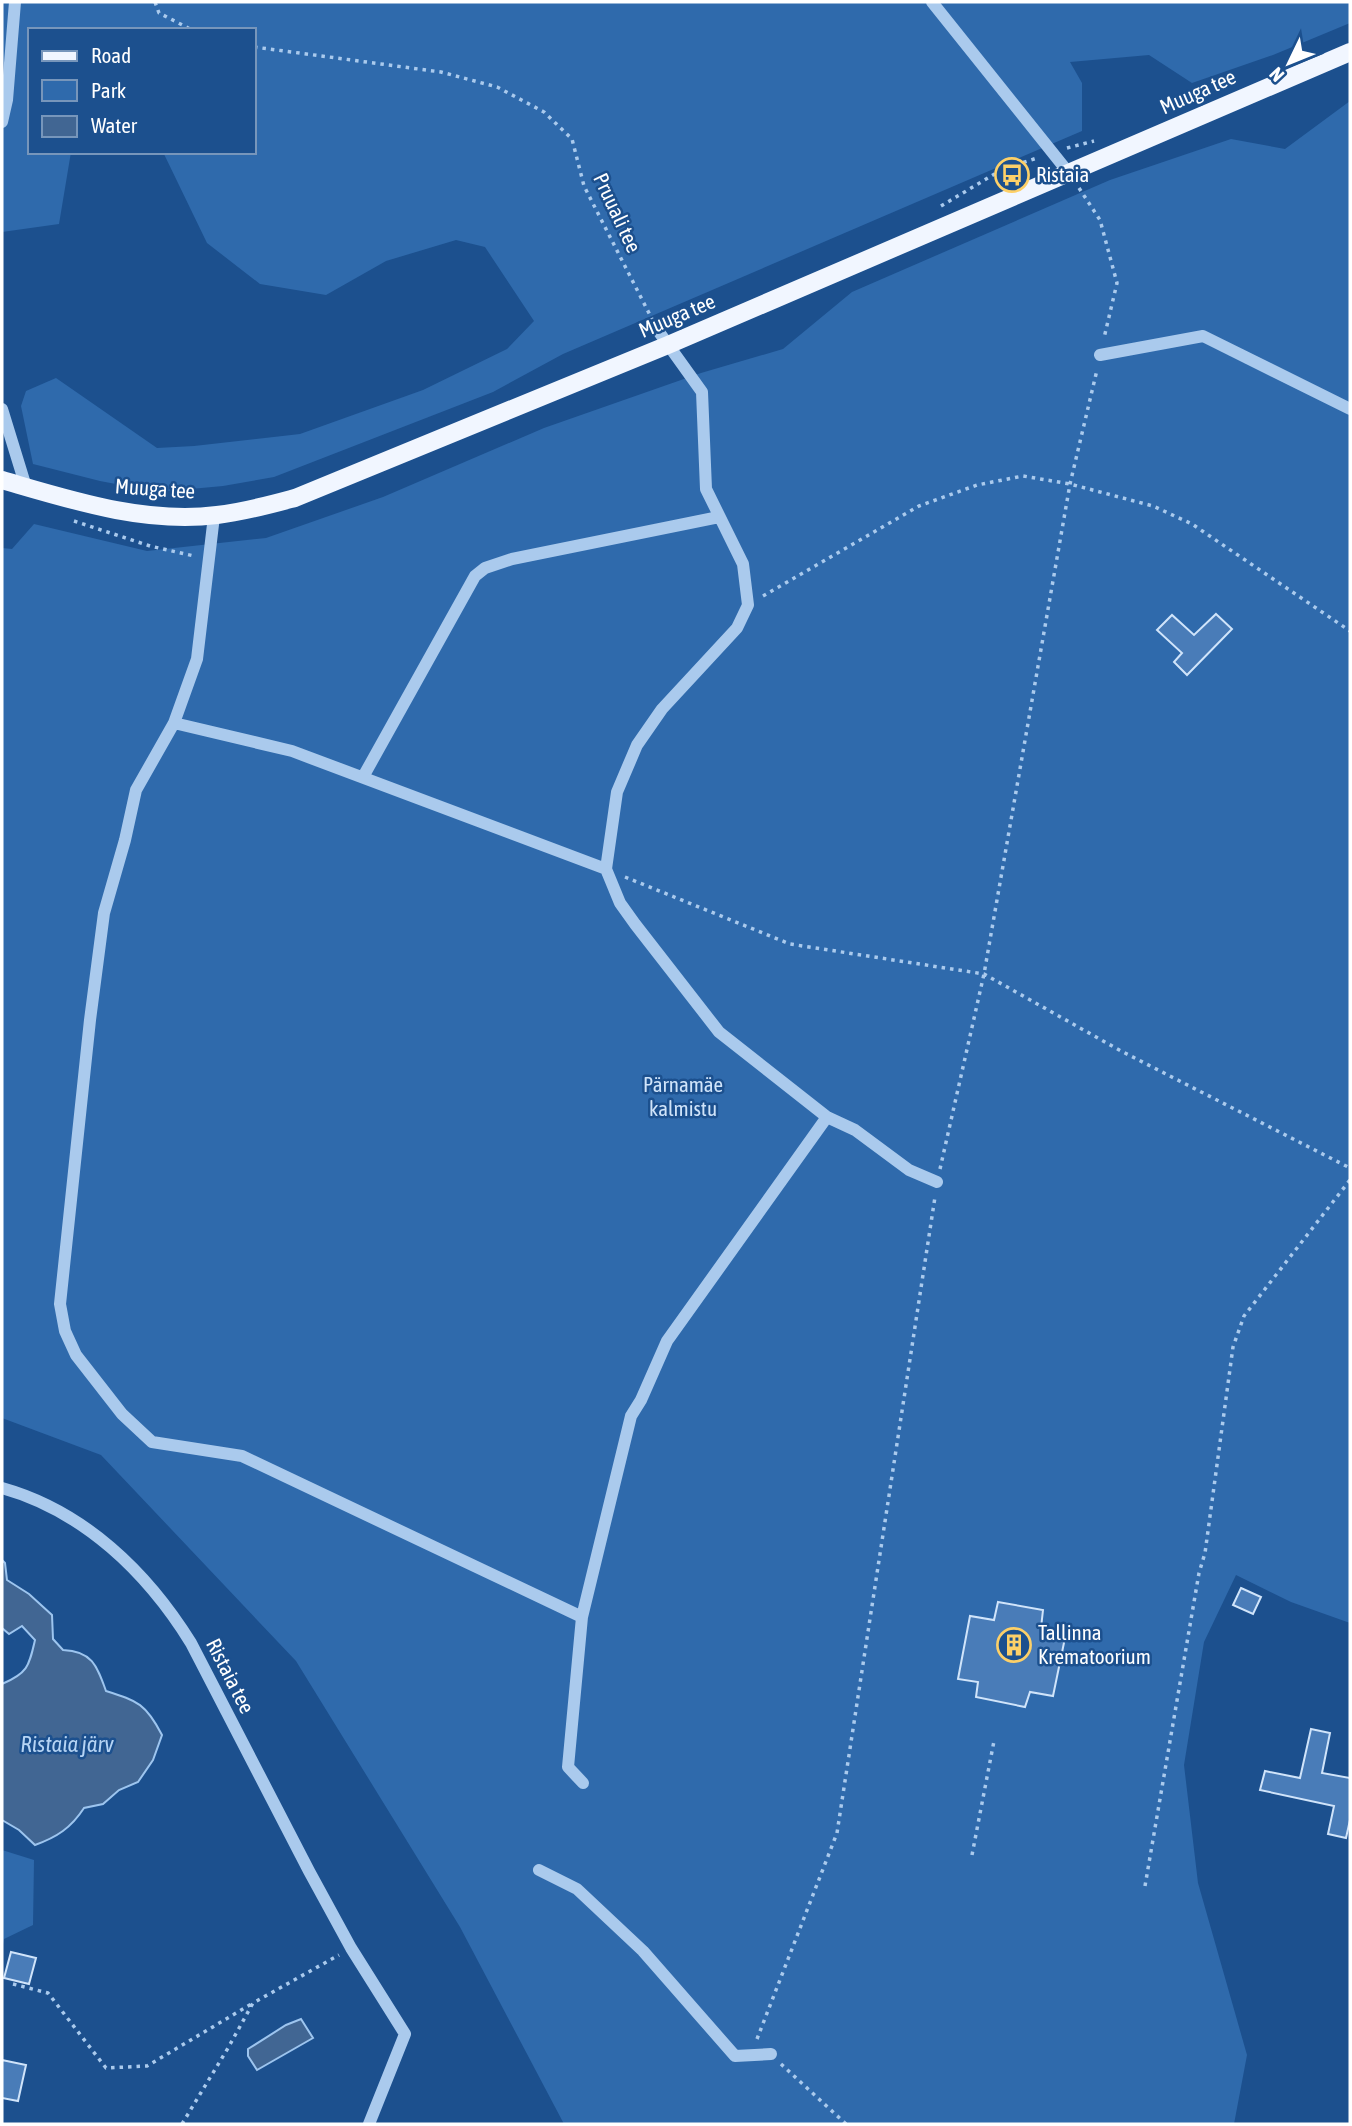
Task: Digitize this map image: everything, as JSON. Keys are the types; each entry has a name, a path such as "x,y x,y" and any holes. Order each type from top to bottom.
{"main road":[{"name":"Muuga tee","path":"2,480 95,507 148,516 214,516 295,498 663,338 1068,172 1350,52"}],"street":[{"path":"2,122 7,100 15,2"},
{"path":"932,2 1068,172"},
{"path":"1100,355 1203,336 1350,409"},
{"path":"663,338 702,392 706,489 743,564 748,605 737,628 662,709 637,745 617,792 606,869 620,903 719,1032 827,1117 855,1130 909,1170 937,1182"},
{"path":"2,409 26,487"},
{"path":"214,516 197,659 174,723 136,790 104,912 60,1304 65,1331 76,1355 122,1415 152,1442 242,1456 582,1617"},
{"path":"363,777 475,576 485,568 512,559 719,517"},
{"path":"174,723 292,751 606,869"},
{"path":"583,1783 568,1767 582,1617 631,1416 667,1342 827,1117"},
{"name":"Ristaia tee","path":"2,1488 45,1505 95,1535 127,1560 167,1607 191,1643 351,1948 405,2034 369,2124"},
{"path":"539,1870 577,1889 643,1951 735,2056 771,2054"}],"path":[{"path":"155,2 159,13 188,28"},
{"name":"Pruuali tee","path":"256,47 441,72 497,87 544,112 572,139 584,186 663,338"},
{"path":"932,211 1003,169 1098,139"},
{"path":"846,2124 757,2040 837,1833 937,1182 984,974 1070,484 1117,283 1100,220 1068,172"},
{"path":"748,605 919,506 977,485 1023,476 1070,484 1153,506 1192,524 1350,631"},
{"path":"93,526 150,546 209,559"},
{"path":"606,869 790,944 984,974 1121,1051 1350,1168"},
{"path":"1145,1886 1199,1573 1205,1553 1233,1347 1244,1317 1350,1180"},
{"path":"972,1855 994,1741"},
{"path":"13,1984 48,1993 106,2068 147,2066 351,1948"},
{"path":"182,2124 253,2003"}],"green space":[{"path":"2,2 1350,2 1350,23 1273,55 1192,83 1149,55 1070,62 1082,83 1082,131 563,354 493,392 274,477 223,486 158,492 33,464 21,406 26,391 56,378 157,448 300,434 423,390 507,349 534,321 485,247 456,240 386,261 326,295 260,284 207,243 164,154 256,154 256,28 28,28 28,154 71,154 59,224 2,232"},
{"name":"Pärnamäe kalmistu","path":"1350,101 1350,1623 1291,1602 1236,1575 1204,1642 1184,1765 1198,1883 1247,2055 1234,2124 564,2124 460,1927 296,1661 101,1455 2,1418 2,548 12,549 34,524 147,551 266,538 383,497 544,428 701,373 783,349 852,292 1110,180 1231,139 1285,149"},
{"path":"2,1850 34,1860 33,1925 4,1939 2,1950"}],"water":[{"name":"Ristaia järv","path":"2,1560 5,1563 7,1580 29,1594 52,1615 53,1639 63,1650 81,1653 87,1657 100,1674 106,1691 140,1705 151,1716 162,1735 153,1760 138,1782 119,1790 103,1804 84,1808 63,1831 35,1845 19,1830 2,1820 2,1684 26,1668 35,1640 22,1626 9,1634 2,1628"},
{"path":"301,2019 313,2038 257,2070 248,2056 248,2049 286,2025"}],"building":[{"path":"1216,614 1232,629 1187,675 1174,662 1182,653 1157,630 1172,615 1194,635"},
{"path":"1241,1588 1261,1597 1253,1614 1233,1605"},
{"name":"Tallinna Krematoorium","path":"998,1602 1043,1610 1041,1628 1066,1633 1053,1696 1030,1692 1025,1707 976,1697 978,1682 958,1679 970,1616 994,1620"},
{"path":"1311,1729 1330,1733 1322,1773 1350,1778 1350,1820 1346,1838 1328,1834 1334,1806 1260,1790 1265,1771 1300,1778"},
{"path":"11,1952 36,1958 29,1984 4,1978"},
{"path":"2,2060 26,2065 18,2101 2,2098"}],"place":[{"name":"Ristaia","path":"1012,175"},
{"name":"Tallinna Krematoorium","path":"1014,1645"}]}
